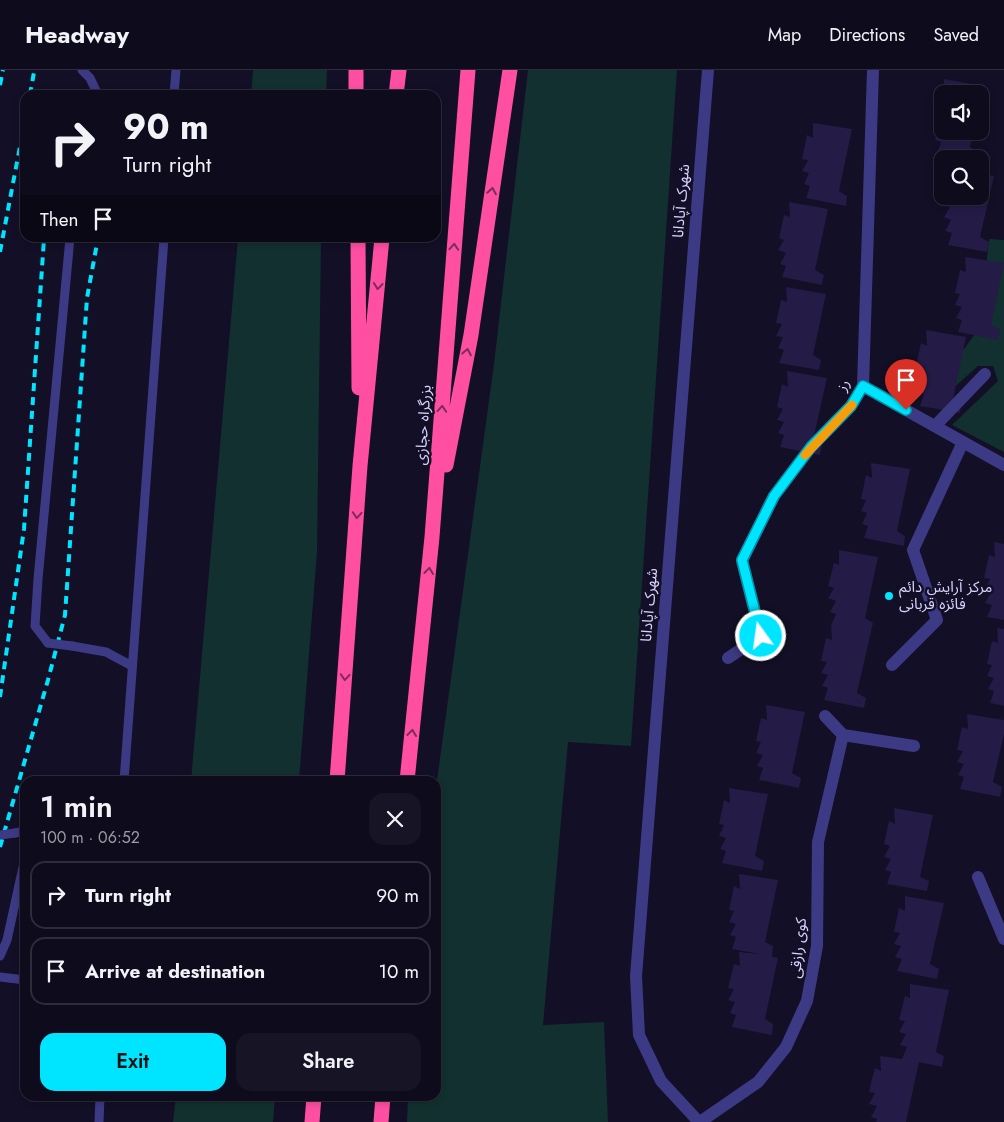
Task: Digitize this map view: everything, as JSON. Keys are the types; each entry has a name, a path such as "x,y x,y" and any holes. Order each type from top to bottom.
{"highway":[{"path":"356,70 356,90"},
{"path":"397,90 399,70"},
{"name":"بزرگراه حجازی","path":"408,776 432,537 468,70"},
{"path":"432,537 470,335 510,70"},
{"path":"358,242 360,466"},
{"path":"337,776 360,466 382,242"},
{"path":"312,1122 314,1101"},
{"path":"381,1122 383,1101"}],"street":[{"name":"شهرک آپادانا","path":"699,1122 661,1081 638,1035 636,976 708,70"},
{"name":"رز","path":"728,658 761,636 742,560 774,496 811,447 851,406 863,386 873,70"},
{"path":"934,426 984,374"},
{"path":"863,386 1004,465"},
{"path":"892,665 937,620 913,550 963,442"},
{"path":"825,716 843,734 914,746"},
{"name":"کوی رازقی","path":"699,1122 758,1082 786,1047 807,1001 817,946 818,842 843,734"},
{"path":"978,877 1004,939"}],"lane":[{"path":"82,70 90,78 96,90"},
{"path":"174,90 176,70"},
{"path":"70,242 35,626 48,643 106,652 132,666"},
{"path":"124,776 164,242"},
{"path":"0,834 20,833"},
{"path":"0,956 7,940 20,881"},
{"path":"0,977 20,979"},
{"path":"99,1122 100,1101"}],"green space":[{"path":"253,70 327,70 326,90 251,90"},
{"path":"528,70 677,70 631,746 568,742 543,1025 604,1022 608,1122 407,1122 408,1101 441,1101 441,776 438,776 494,364"},
{"path":"989,239 1004,240 1004,452 952,425 998,381 993,366 978,366 941,399 951,367 980,327"},
{"path":"238,242 321,242 317,552 299,776 191,776"},
{"path":"175,1101 275,1101 273,1122 173,1122"}],"building":[{"path":"944,79 977,85 944,85"},
{"path":"813,123 852,129 839,191 847,196 846,206 806,198 810,186 804,184 809,173 802,171 808,160 802,159 807,135 813,138"},
{"path":"935,140 971,140 970,147 975,150 938,150 941,142"},
{"path":"989,175 994,176 989,198"},
{"path":"789,202 828,209 815,270 824,275 822,285 782,277 786,266 780,264 786,253 778,250 784,240 779,238 784,215 790,217"},
{"path":"944,205 987,205 980,237 989,242 987,252 948,245 952,233 945,231 951,220 944,217 950,207"},
{"path":"965,257 1004,263 991,325 1000,329 998,340 958,332 962,320 956,318 962,307 955,305 960,294 955,293 960,270 966,272"},
{"path":"786,287 826,294 813,355 821,360 819,370 779,363 784,350 778,348 783,337 776,336 782,324 776,323 781,300 787,302"},
{"path":"926,330 966,337 953,399 961,403 960,413 920,406 924,394 918,392 923,380 916,379 922,368 916,366 921,343 927,346"},
{"path":"787,371 827,378 813,440 822,444 820,455 780,447 784,435 778,433 784,422 777,420 783,409 777,407 782,384 788,387"},
{"path":"871,463 910,469 897,531 905,536 904,546 864,538 868,526 862,524 867,513 861,511 866,500 861,499 866,475 872,478"},
{"path":"994,542 1004,544 1004,620 987,617 992,605 985,603 991,592 984,590 990,579 984,578 989,555 995,557"},
{"path":"839,550 878,557 865,618 873,623 857,693 866,698 864,708 824,700 828,688 822,686 828,675 821,673 827,662 821,661 826,638 832,640 831,625 836,614 830,612 836,601 828,598 834,588 828,586 834,563 839,565"},
{"path":"997,628 1004,629 1004,706 990,703 994,691 988,689 994,678 987,676 992,665 987,664 992,641 998,643"},
{"path":"766,705 805,712 792,773 801,778 799,788 759,780 763,768 757,766 763,755 756,753 761,742 756,741 761,718 767,720"},
{"path":"967,714 1004,720 1004,734 993,782 1002,787 1000,797 960,789 964,777 958,775 964,764 957,762 963,751 957,750 962,727 968,729"},
{"path":"729,788 768,794 755,856 764,861 762,871 722,863 726,851 720,849 726,838 719,836 724,825 719,824 724,800 730,803"},
{"path":"894,808 933,815 920,877 929,881 927,891 887,884 891,872 885,870 891,859 884,857 890,846 884,844 889,821 895,824"},
{"path":"739,874 778,880 765,942 773,946 772,957 778,958 765,1019 773,1024 772,1035 732,1027 736,1015 730,1013 735,1002 728,1000 734,989 728,988 734,964 740,966 739,952 760,954 732,949 736,937 730,935 736,924 729,922 734,911 729,910 734,886 740,889"},
{"path":"905,896 944,903 930,964 939,969 937,979 897,971 902,959 895,957 901,946 894,944 900,933 894,932 899,908 905,911"},
{"path":"910,984 949,990 936,1052 944,1056 942,1067 919,1062 906,1122 876,1122 877,1119 871,1117 877,1106 869,1104 875,1093 869,1092 872,1079 875,1068 881,1071 880,1056 902,1059 907,1047 900,1045 906,1034 899,1032 905,1021 899,1020 905,996 910,998"}],"railway":[{"path":"0,85 3,70"},
{"path":"31,90 34,72"},
{"path":"0,252 20,146"},
{"path":"0,697 24,529 44,242"},
{"path":"20,776 65,615 87,298 97,242"},
{"path":"0,847 20,777"}],"slow traffic":[{"path":"805,455 852,405"}],"place":[{"name":"مرکز آرایش دائم فائزه قربانی","path":"889,596"}],"route":[{"path":"761,636 742,560 774,496 811,447 851,406 863,386 906,410"}]}
